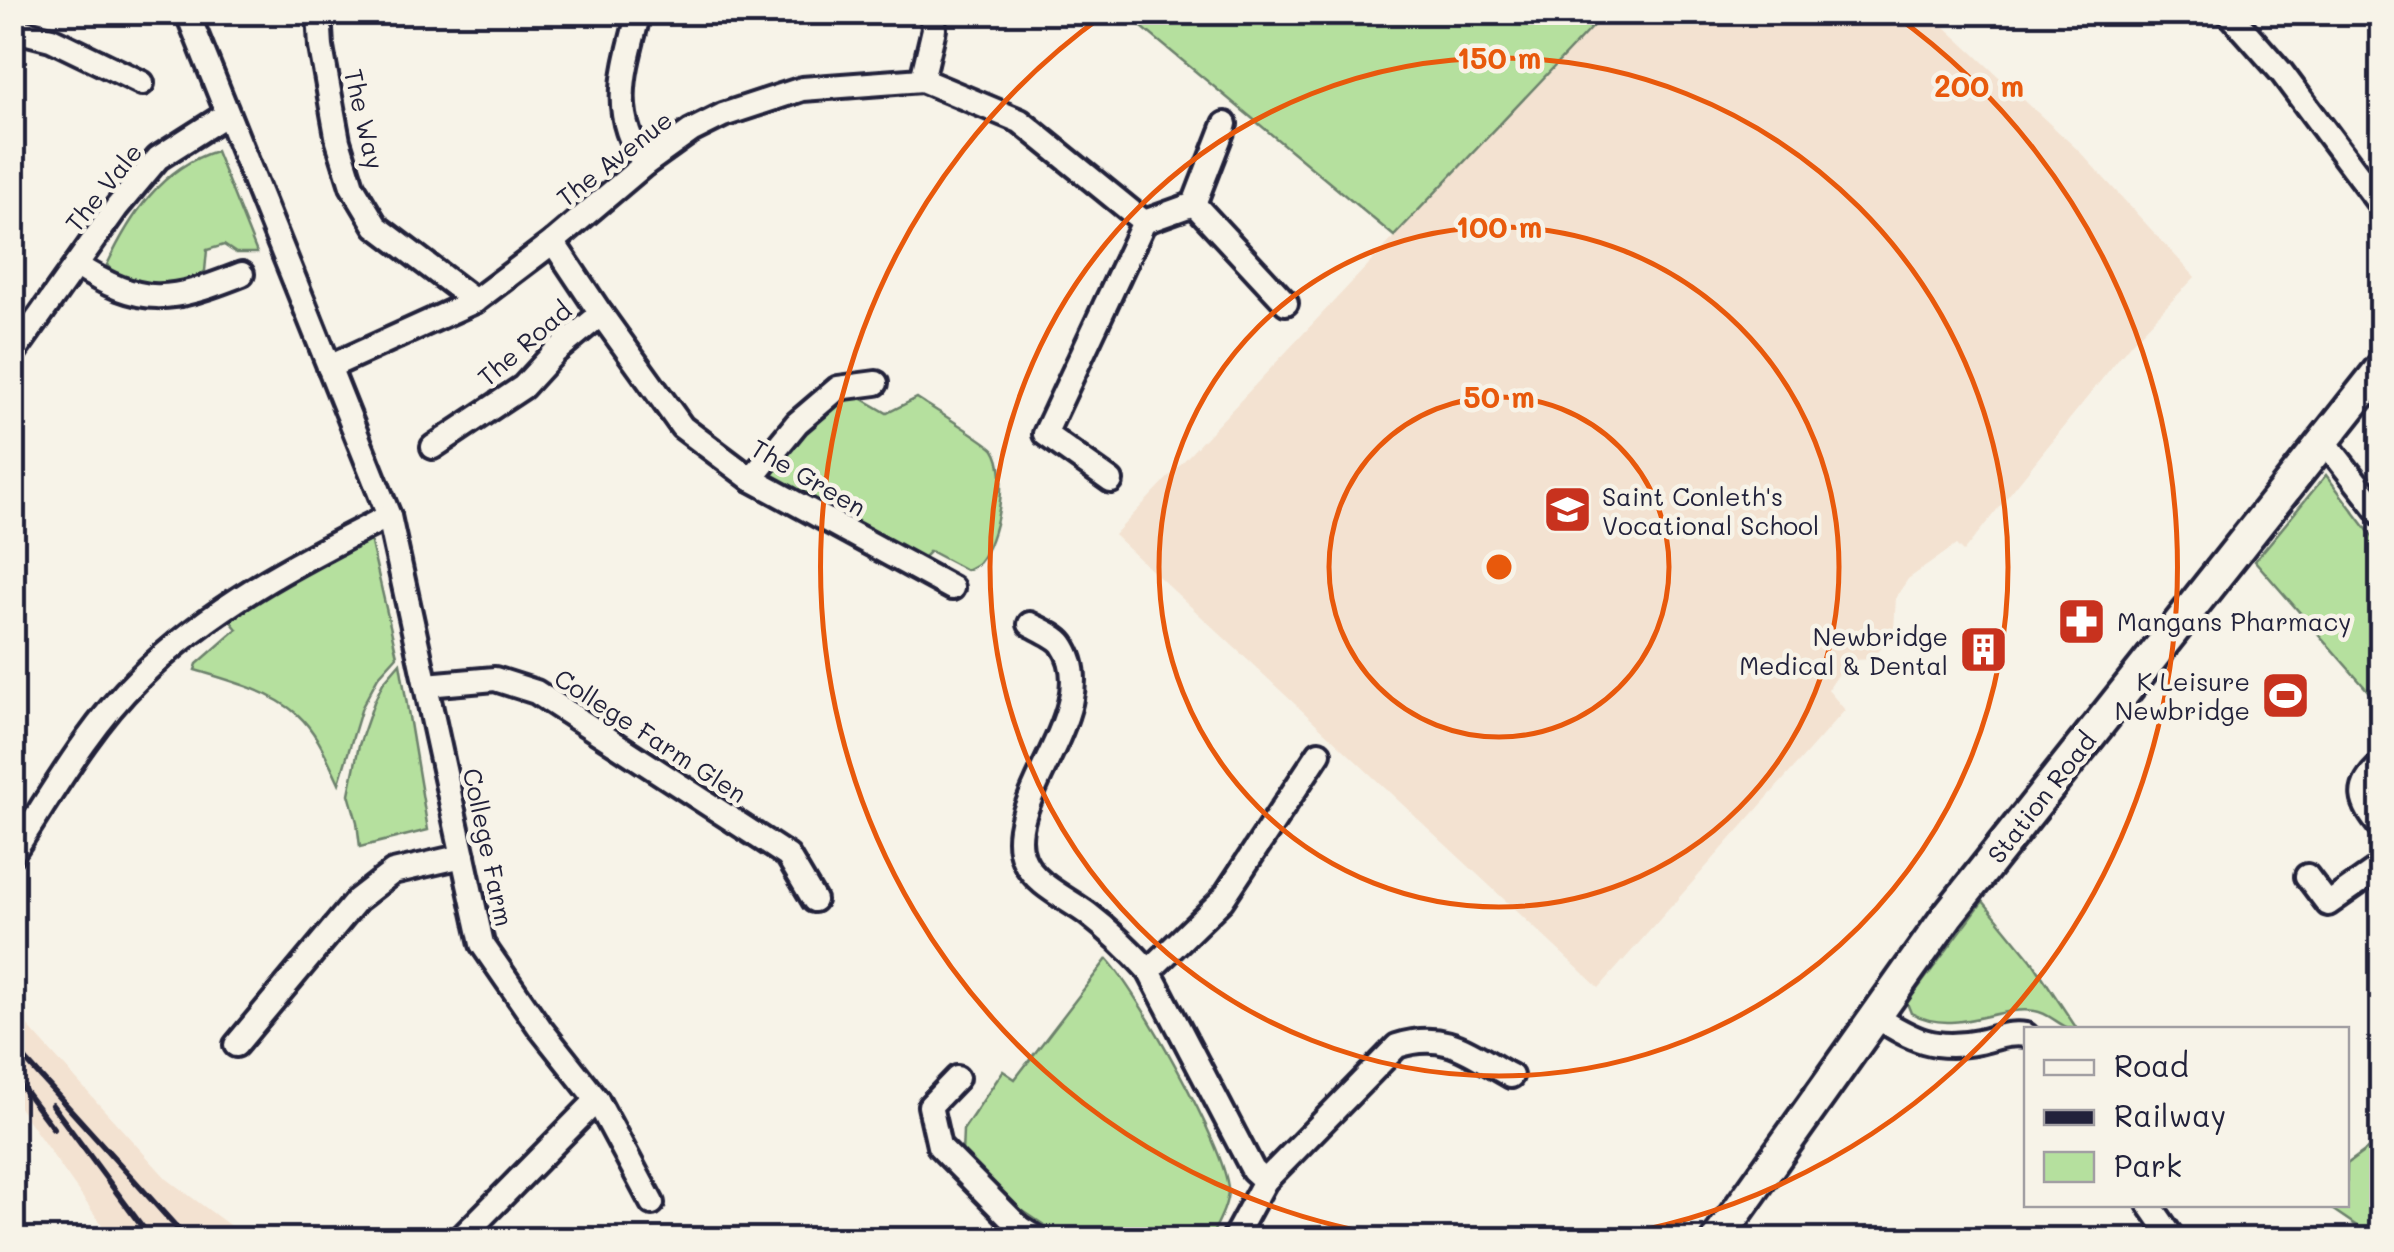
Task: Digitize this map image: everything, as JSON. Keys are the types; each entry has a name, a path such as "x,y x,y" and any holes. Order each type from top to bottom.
{"main road":[{"name":"Station Road","path":"1717,1240 1954,906 2382,367"}],"street":[{"name":"College Farm","path":"186,12 388,516 482,944 540,1028 597,1100 652,1203"},
{"name":"The Way","path":"320,12 321,47 338,142 352,186 376,226 475,301"},
{"path":"639,12 623,76 622,107 630,142 645,164"},
{"path":"922,80 934,29 932,12"},
{"path":"2228,12 2282,73 2382,207"},
{"path":"25,25 142,83"},
{"name":"The Avenue","path":"329,368 475,301 553,242 645,164 691,132 723,115 802,90 922,80 1020,121 1144,222"},
{"name":"The Vale","path":"14,348 117,207 158,158 227,114"},
{"path":"1110,481 1045,434 1144,222 1194,204 1224,124"},
{"path":"1194,204 1286,304"},
{"name":"The Green","path":"553,242 682,427 751,479 952,588"},
{"name":"The Vale","path":"76,265 105,284 146,298 196,292 242,274"},
{"name":"The Road","path":"433,447 523,387 555,352 601,314"},
{"path":"751,479 797,424 838,388 876,382"},
{"path":"2324,442 2382,515"},
{"path":"12,854 80,750 136,680 218,610 310,555 388,516"},
{"path":"1030,624 1061,642 1075,677 1066,720 1031,798 1019,838 1024,861 1042,882 1086,912 1149,971 1253,1170 1265,1181"},
{"name":"College Farm Glen","path":"426,685 495,679 536,692 788,856 814,900"},
{"path":"1149,971 1222,900 1319,753"},
{"path":"2382,764 2366,778 2361,792 2382,829"},
{"path":"236,1045 357,900 394,872 463,856"},
{"path":"2307,876 2328,904 2382,866"},
{"path":"1875,1016 1910,1038 1942,1047 2024,1035"},
{"path":"1233,1240 1265,1181 1396,1046 1420,1038 1453,1044 1511,1076"},
{"path":"957,1078 930,1106 939,1146 1020,1228 1038,1240"},
{"path":"459,1240 597,1100"},
{"path":"2152,1207 2174,1240"}],"shaded area":[{"name":"Saint Conleth's Vocational School","path":"1605,13 1930,13 2079,151 2195,277 2131,343 1963,552 1956,545 1908,579 1896,597 1894,630 1873,659 1854,660 1842,669 1828,690 1845,710 1599,988 1114,535"},
{"path":"13,1010 167,1179 248,1239 112,1239 13,1099"}],"green space":[{"path":"1605,12 1394,236 1125,13"},
{"path":"216,151 257,253 236,253 224,245 207,250 205,271 192,284 168,290 122,282 107,265 137,212 179,169"},
{"path":"854,394 887,413 917,398 994,450 1001,475 999,508 991,539 977,564 966,570 930,551 915,558 779,484 772,474 777,463 836,400"},
{"path":"2326,475 2381,548 2381,706 2255,561"},
{"path":"370,539 397,656 378,677 362,707 339,783 316,738 298,715 262,693 195,670 237,629 223,612 329,552"},
{"path":"400,663 428,830 360,847 349,794 359,745 383,683"},
{"path":"1983,901 2032,961 2076,1027 2066,1027 2035,1011 2020,1010 1960,1021 1928,1020 1911,1013 1907,1003"},
{"path":"1107,959 1178,1071 1223,1169 1228,1195 1210,1239 1065,1239 993,1191 962,1154 963,1130 1003,1071 1015,1079"},
{"path":"2381,1139 2381,1239 2329,1207 2349,1207 2349,1163"}],"railway":[{"path":"12,1045 188,1240"},
{"path":"12,1074 53,1128"},
{"path":"52,1105 152,1240"}],"place":[{"name":"Saint Conleth's Vocational School","path":"1567,510"},
{"name":"Mangans Pharmacy","path":"2082,621"},
{"name":"Newbridge Medical & Dental","path":"1983,650"},
{"name":"K Leisure Newbridge","path":"2285,695"}]}
